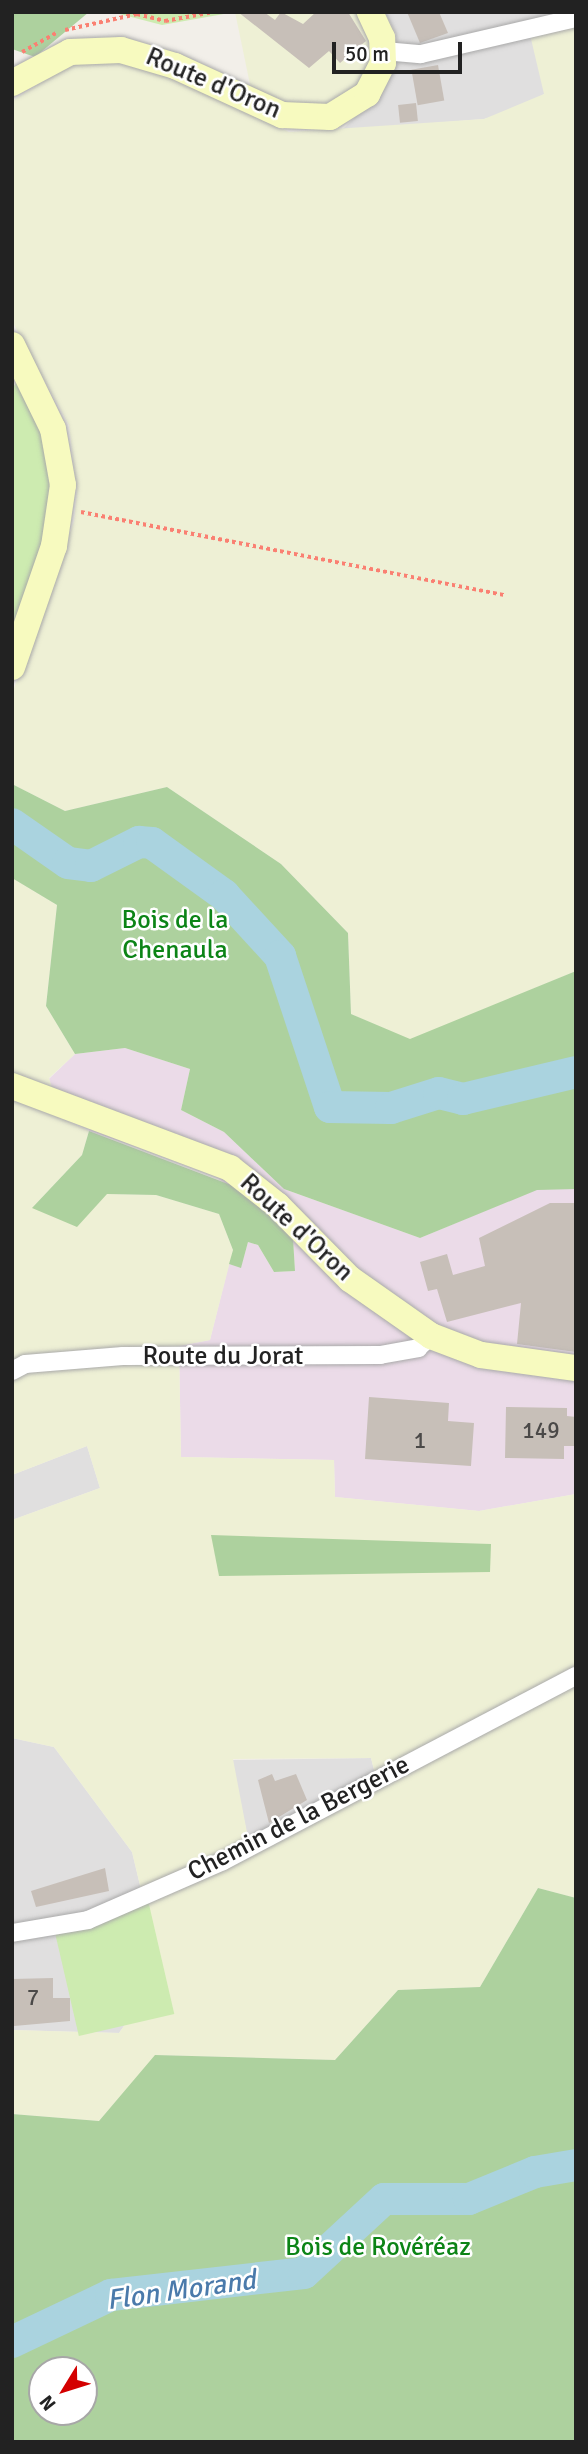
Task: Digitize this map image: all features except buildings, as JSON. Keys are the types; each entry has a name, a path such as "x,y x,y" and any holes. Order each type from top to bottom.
{"main road":[{"path":"370,12 384,51"},
{"name":"Route d'Oron","path":"12,83 70,52 121,50 175,66 262,108 321,119 347,110 367,94 384,51"},
{"path":"12,345 53,429 62,459 62,508 46,576 12,667"},
{"name":"Route d'Oron","path":"12,1086 238,1173 350,1279 432,1336 481,1355 576,1368"}],"street":[{"path":"384,51 421,54 576,18"},
{"name":"Route du Jorat","path":"16,1366 123,1356 380,1355 418,1348 432,1336"},
{"name":"Chemin de la Bergerie","path":"12,1933 88,1920 223,1861 576,1676"}],"path":[{"path":"12,59 38,39 87,23 137,14 165,21 213,12"},
{"path":"62,508 506,596"}],"shaded area":[{"path":"385,12 576,12 544,94 526,106 484,119 342,130 383,89 397,61 396,34"},
{"path":"125,1048 190,1069 181,1110 224,1132 284,1189 420,1238 537,1189 576,1189 576,1494 479,1511 335,1497 334,1460 181,1457 179,1346 210,1340 229,1264 241,1267 248,1242 258,1245 274,1272 295,1271 293,1238 210,1172 89,1131 90,1104 54,1094 49,1079 75,1054"},
{"path":"87,1446 100,1488 12,1520 12,1475"},
{"path":"12,1738 54,1747 132,1852 161,1973 119,2033 12,2030"},
{"path":"371,1758 375,1774 249,1844 232,1760"}],"green space":[{"path":"12,12 89,12 35,57 12,49"},
{"path":"112,12 235,12 162,25"},
{"path":"235,12 360,12 371,36 369,70 354,90 322,107 298,108 252,94"},
{"path":"576,13 576,971 410,1040 351,1014 348,933 281,864 167,787 65,811 12,784 12,694 74,521 77,492 69,425 12,321 12,101 72,64 136,62 289,132 484,119 544,94 527,22"},
{"path":"20,377 52,461 54,503 12,642 12,389"},
{"name":"Bois de la Chenaula","path":"12,784 65,811 167,787 281,864 348,933 351,1014 410,1039 576,971 576,1189 537,1190 420,1238 284,1189 224,1132 181,1110 190,1069 125,1048 75,1054 46,1006 57,905 12,878"},
{"path":"12,878 57,905 46,1006 75,1054 49,1078 54,1094 12,1075"},
{"path":"12,1096 89,1131 82,1155 33,1207 107,1194 156,1195 219,1214 233,1250 210,1340 179,1346 181,1457 334,1460 335,1497 479,1511 576,1494 576,1898 538,1888 480,1987 398,1990 335,2060 156,2055 99,2121 12,2114 12,2030 119,2033 161,1973 132,1852 54,1747 12,1738 12,1520 100,1488 87,1446 12,1475","holes":["371,1758 375,1774 249,1843 233,1759"]},
{"path":"89,1131 244,1190 293,1238 295,1271 274,1272 258,1245 248,1242 241,1268 229,1264 233,1250 219,1214 156,1195 107,1194 77,1227 32,1208 82,1155"},
{"path":"211,1535 491,1544 490,1572 219,1576"},
{"name":"Bois de Rovéréaz","path":"538,1888 576,1898 576,2442 12,2442 12,2114 99,2121 155,2055 335,2060 398,1990 480,1987"},
{"path":"148,1900 174,2014 79,2036 53,1922"}],"waterway":[{"path":"12,824 68,863 91,866 139,842 152,843 224,895 280,956 330,1107 391,1108 439,1093 463,1099 576,1072"},
{"name":"Flon Morand","path":"12,2342 111,2295 304,2273 384,2199 469,2199 535,2172 576,2165"}]}
